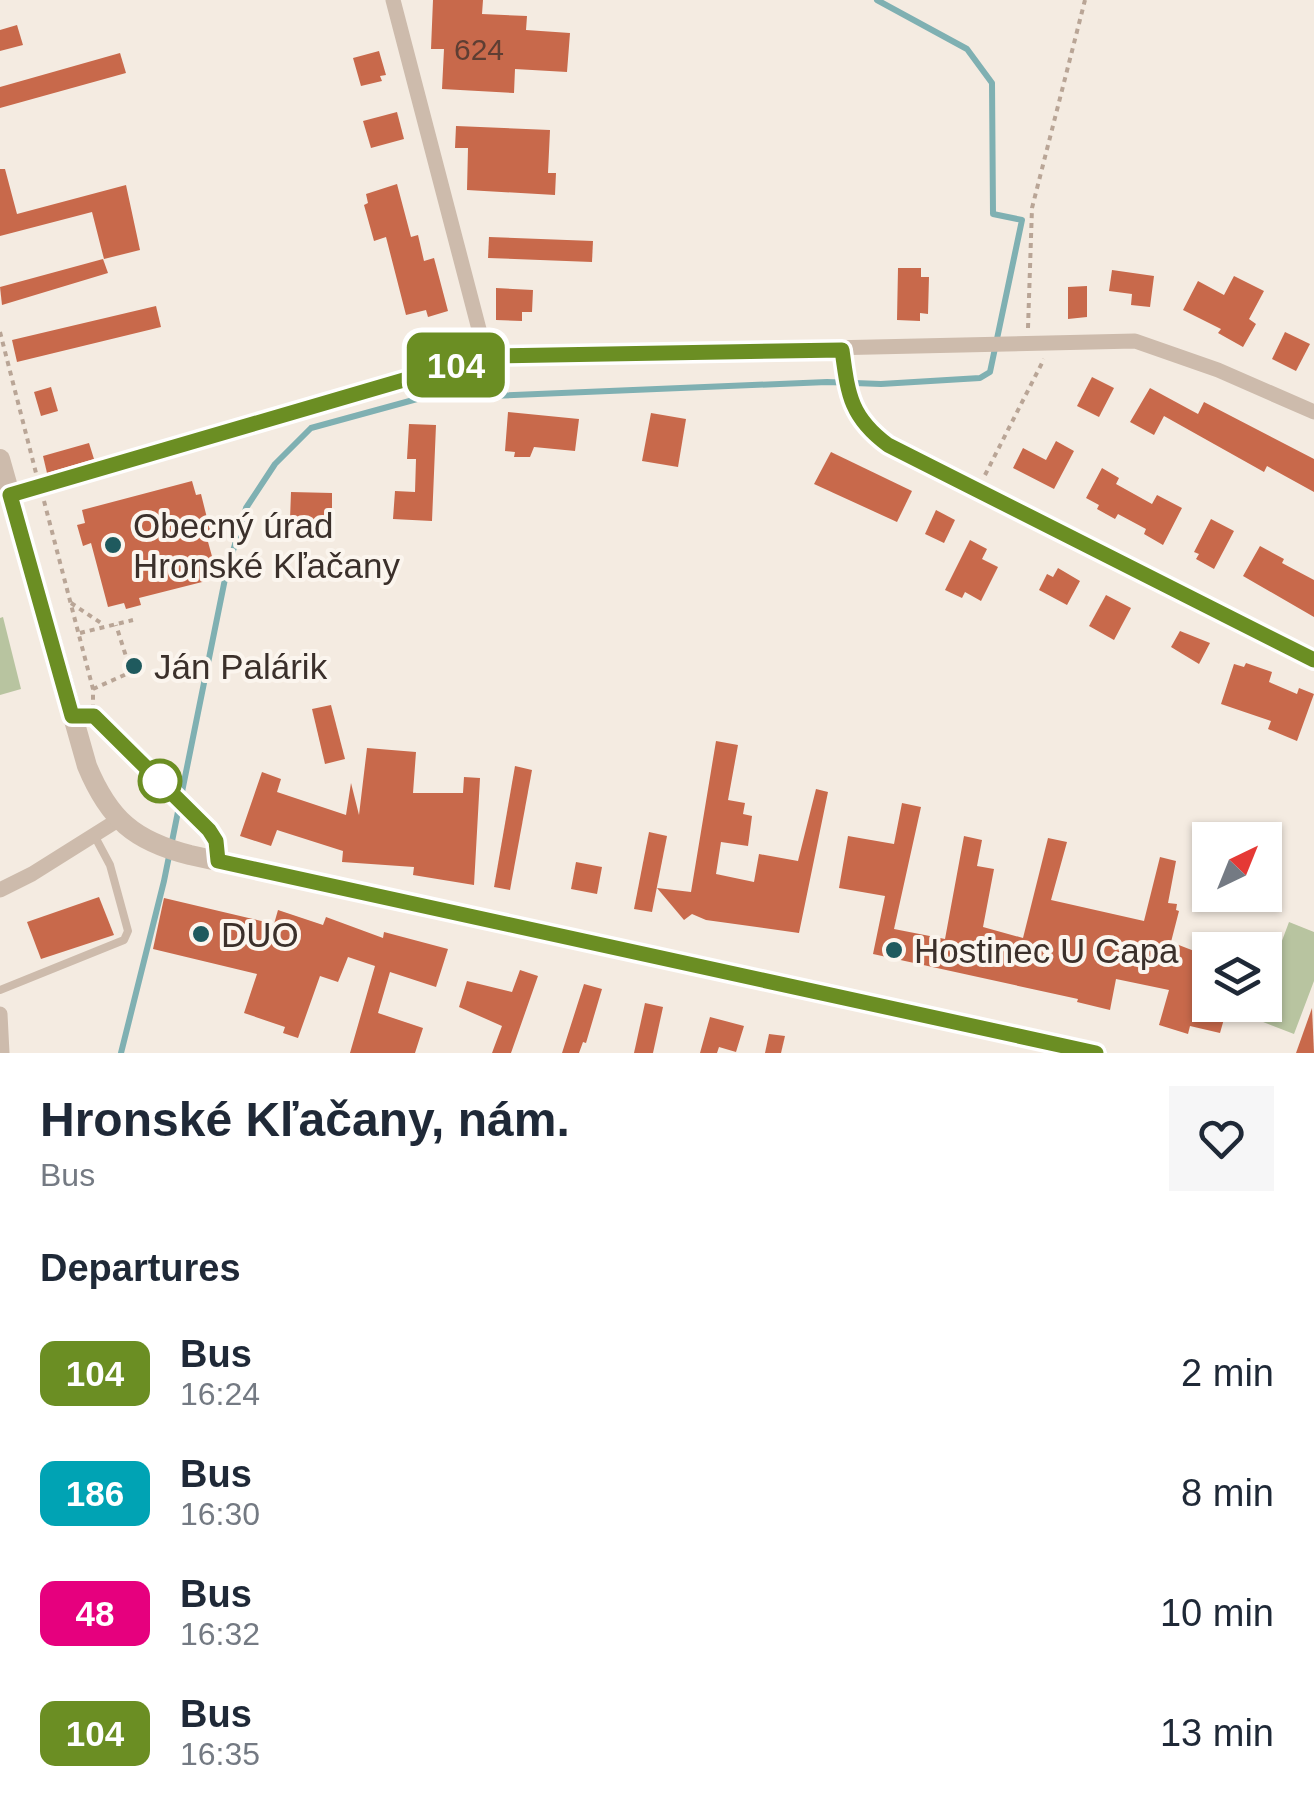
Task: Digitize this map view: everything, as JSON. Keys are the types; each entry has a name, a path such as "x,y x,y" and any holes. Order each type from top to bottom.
{"street":[{"path":"392,0 486,356"},
{"path":"10,495 486,356 1134,341 1218,370 1314,412"},
{"path":"842,350 848,396 867,430 888,445 1314,660"},
{"path":"0,459 83,716 101,799 118,820 166,849 1096,1053"},
{"path":"0,890 118,820"},
{"path":"0,1014 2,1053"}],"lane":[{"path":"83,716 209,830 216,841 218,861"},
{"path":"0,990 124,940 128,931 110,865 94,835"}],"path":[{"path":"1027,342 1032,208 1085,0"},
{"path":"0,332 94,688 83,716"},
{"path":"978,490 1053,341"},
{"path":"71,604 107,627"},
{"path":"80,634 134,620"},
{"path":"94,688 130,672 116,625"}],"green space":[{"path":"3,617 21,689 0,695 0,618"},
{"path":"1289,922 1314,932 1314,981 1294,1034 1263,1022 1282,1022 1282,941"}],"building":[{"path":"433,0 483,0 482,14 527,16 526,30 570,33 567,72 515,69 514,93 442,89 444,49 431,49"},
{"path":"17,25 23,45 0,51 0,30"},
{"path":"379,51 386,75 380,76 382,81 361,86 353,58"},
{"path":"120,53 126,73 0,108 0,87"},
{"path":"397,112 404,139 371,148 363,121"},
{"path":"456,126 550,130 548,173 556,173 555,195 467,190 468,148 455,148"},
{"path":"0,169 5,169 17,214 126,185 140,250 104,259 92,212 0,236"},
{"path":"397,184 411,237 418,235 424,261 434,258 448,311 428,317 426,310 406,315 386,237 374,241 364,205 368,203 366,194"},
{"path":"489,237 593,241 592,262 488,258"},
{"path":"103,259 108,273 2,305 0,287"},
{"path":"898,268 921,268 921,277 929,277 928,314 920,313 920,321 897,320"},
{"path":"1112,270 1154,276 1150,307 1131,305 1132,294 1109,291"},
{"path":"1234,276 1264,291 1249,319 1256,324 1243,347 1218,333 1221,329 1183,310 1198,281 1224,295"},
{"path":"1087,286 1087,317 1068,319 1068,287"},
{"path":"496,288 533,290 532,312 522,312 522,321 496,320"},
{"path":"156,306 161,327 17,362 12,340"},
{"path":"1285,332 1310,344 1296,371 1272,359"},
{"path":"1092,377 1114,388 1099,417 1077,406"},
{"path":"51,387 58,411 41,416 34,392"},
{"path":"1150,388 1198,414 1204,402 1314,459 1314,492 1267,466 1264,472 1164,416 1154,435 1130,422"},
{"path":"508,412 579,419 575,451 534,447 530,457 514,457 515,452 505,451"},
{"path":"651,413 686,419 678,467 642,461"},
{"path":"409,424 436,425 432,521 393,519 395,491 415,492 416,459 407,459"},
{"path":"1056,441 1074,451 1054,489 1013,468 1023,448 1046,460"},
{"path":"89,443 94,459 47,473 43,456"},
{"path":"831,452 912,491 897,522 814,484"},
{"path":"1102,468 1119,478 1116,484 1152,504 1157,495 1182,508 1163,545 1144,534 1146,529 1118,514 1115,519 1086,498"},
{"name":"Obecný úrad Hronské Kľačany","path":"192,481 196,495 201,494 210,530 205,531 218,578 139,598 141,605 126,609 124,603 108,607 91,543 83,546 77,525 85,523 82,510"},
{"path":"291,492 332,493 332,521 310,521 304,526 299,520 290,520"},
{"path":"936,510 955,520 944,543 925,534"},
{"path":"1211,519 1234,531 1214,569 1196,559 1199,554 1194,552"},
{"path":"970,540 987,549 982,559 998,567 981,601 965,592 962,598 945,590"},
{"path":"1260,546 1314,580 1314,617 1243,576"},
{"path":"1058,568 1080,581 1067,605 1039,590 1047,574 1053,577"},
{"path":"1106,595 1131,608 1114,640 1089,626"},
{"path":"1180,631 1210,643 1199,664 1171,647"},
{"path":"1246,663 1272,672 1269,682 1297,694 1299,688 1314,694 1297,741 1268,729 1271,721 1221,704 1234,664 1244,667"},
{"path":"331,705 345,759 325,764 312,709"},
{"path":"716,741 738,745 728,800 745,803 743,814 752,816 748,846 721,842 716,874 754,882 759,854 798,861 816,789 828,792 799,933 706,920 692,914 684,920 657,888 691,892"},
{"path":"367,748 416,752 413,793 463,793 464,777 480,778 474,885 413,875 414,867 342,862 343,851 277,830 271,846 240,836 262,772 281,779 277,792 346,815 351,783 359,815"},
{"path":"515,766 532,770 510,890 494,887"},
{"path":"902,803 921,807 894,929 945,939 964,836 982,840 977,866 994,869 983,927 1023,938 1048,838 1067,842 1051,900 1144,921 1160,857 1176,861 1168,903 1177,904 1179,911 1171,942 1192,950 1192,1022 1223,1022 1220,1033 1190,1026 1188,1034 1159,1025 1169,990 1116,979 1110,1010 1077,1002 1078,999 873,954 885,896 839,888 848,836 894,844"},
{"path":"649,832 667,836 652,912 634,909"},
{"path":"576,862 602,867 597,894 571,889"},
{"path":"99,897 114,935 41,959 27,922"},
{"path":"164,898 274,924 278,910 323,925 326,917 383,938 384,932 448,949 436,987 390,972 378,1013 423,1028 415,1053 350,1053 375,966 348,957 338,982 320,976 298,1038 283,1033 285,1027 244,1013 257,974 153,949"},
{"path":"520,970 538,976 511,1053 492,1053 502,1026 459,1007 467,981 512,992"},
{"path":"584,984 602,989 586,1043 583,1042 579,1053 562,1053"},
{"path":"645,1003 663,1007 653,1053 634,1053"},
{"path":"1312,1008 1314,1053 1296,1053"},
{"path":"710,1017 744,1026 736,1052 719,1047 717,1053 700,1053"},
{"path":"769,1034 785,1036 781,1053 765,1053"}],"waterway":[{"path":"121,1053 164,881 226,574 246,508 275,464 311,428 417,399 827,382 881,384 980,378 990,372 1022,220 993,214 992,83 967,49 877,0"}],"bus line":[{"name":"104","path":"1096,1053 218,861 216,841 209,830 94,716 72,716 10,495 486,356 842,350 848,396 867,430 888,445 1314,660"}],"place":[{"name":"Obecný úrad Hronské Kľačany","path":"113,545"},
{"name":"Ján Palárik","path":"134,666"},
{"name":"DUO","path":"201,934"},
{"name":"Hostinec U Capa","path":"894,950"}]}
